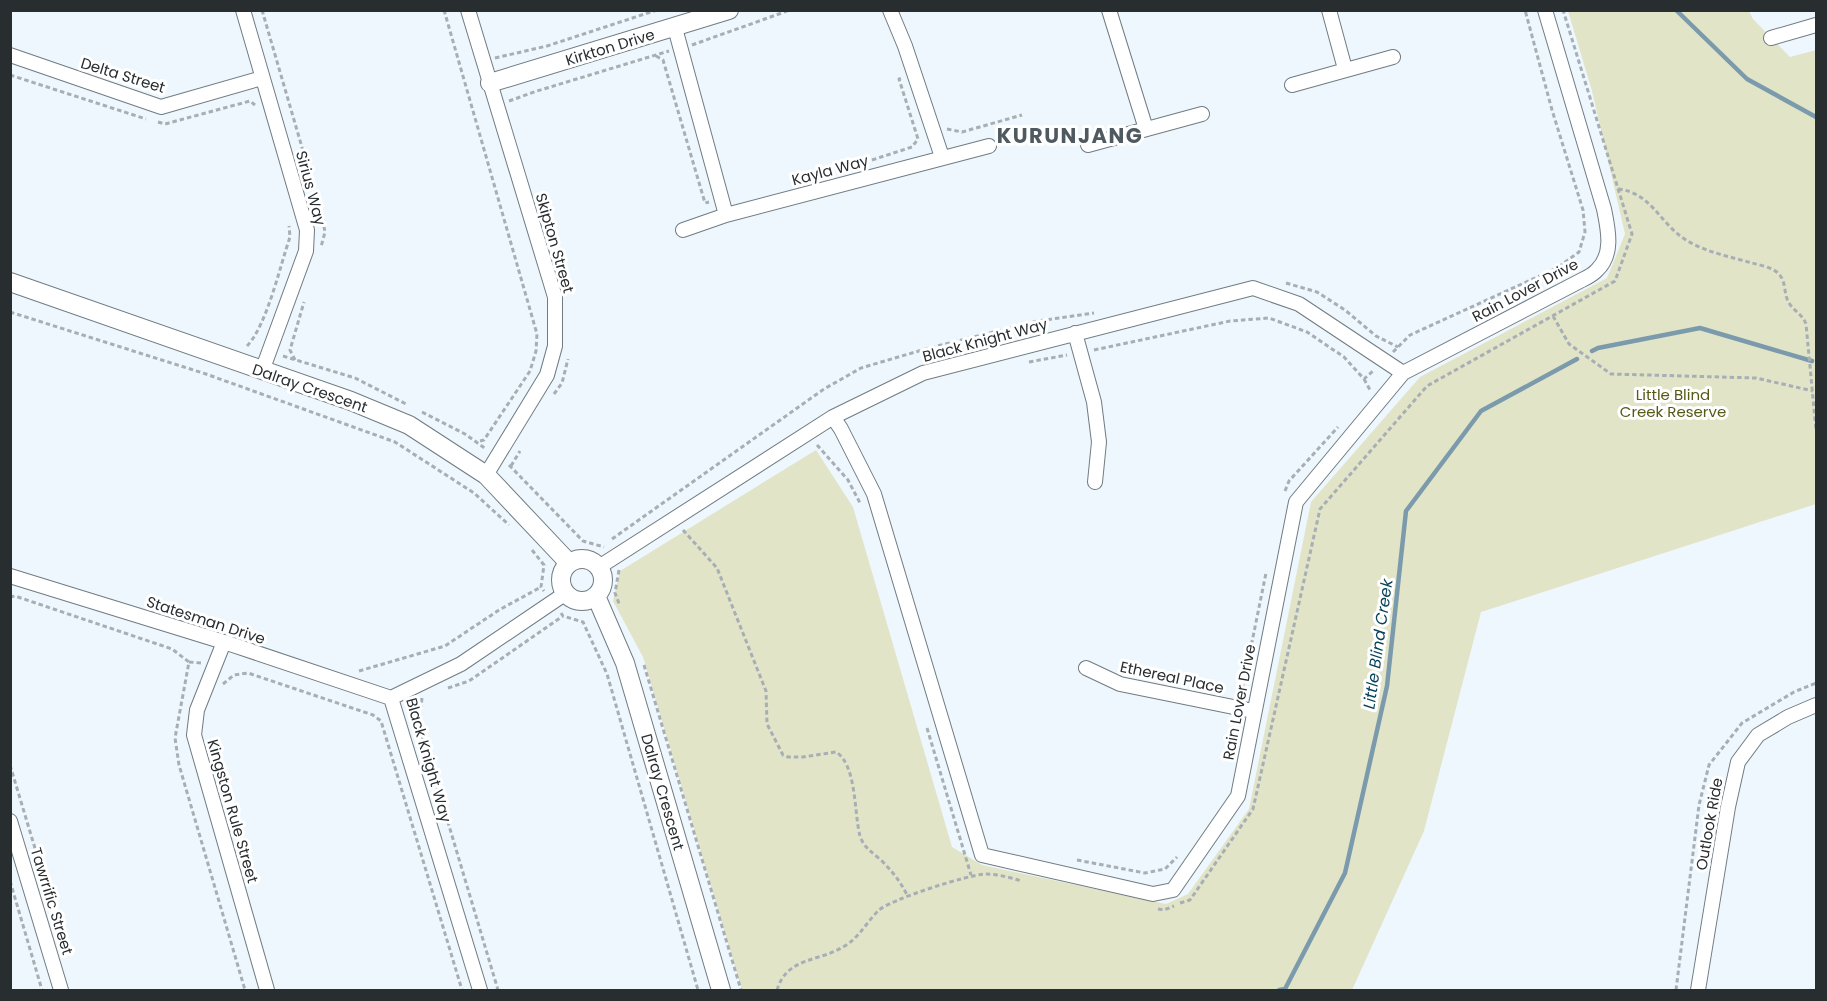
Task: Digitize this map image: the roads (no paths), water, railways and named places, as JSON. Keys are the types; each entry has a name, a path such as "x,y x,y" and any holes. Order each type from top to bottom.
{"street":[{"name":"Sirius Way","path":"243,10 256,79 307,230 306,250 262,371"},
{"name":"Skipton Street","path":"468,10 555,297 555,346 547,375 486,475"},
{"name":"Kirkton Drive","path":"490,83 729,10"},
{"path":"890,10 942,157"},
{"path":"1109,10 1146,129"},
{"path":"1329,10 1345,69"},
{"name":"Rain Lover Drive","path":"833,417 874,494 982,855 1153,894 1173,890 1239,796 1253,711 1296,501 1403,373 1580,281 1598,270 1607,256 1609,233 1604,209 1545,10"},
{"path":"1771,38 1816,25"},
{"path":"675,28 726,215"},
{"name":"Delta Street","path":"10,55 161,107 256,79"},
{"path":"1292,85 1393,57"},
{"path":"1088,145 1202,114"},
{"name":"Kayla Way","path":"684,230 726,215 989,146"},
{"name":"Dalray Crescent","path":"10,282 351,401 409,425 486,475 569,563"},
{"name":"Black Knight Way","path":"606,563 833,417 923,373 1253,288 1299,304 1403,373"},
{"path":"1075,333 1094,402 1099,442 1095,483"},
{"path":"582,558 606,563 603,585 596,596 584,601 559,598 564,568 569,563 582,558"},
{"name":"Statesman Drive","path":"10,576 224,642 391,698"},
{"name":"Dalray Crescent","path":"596,596 625,663 721,990"},
{"name":"Black Knight Way","path":"480,990 391,698 460,664 559,598"},
{"name":"Kingston Rule Street","path":"224,642 197,710 194,735 267,990"},
{"name":"Ethereal Place","path":"1086,668 1120,684 1253,711"},
{"name":"Outlook Ride","path":"1698,990 1728,807 1738,762 1758,735 1788,717 1816,705"},
{"name":"Tawrrific Street","path":"10,820 61,990"}],"waterway":[{"name":"Little Blind Creek","path":"1676,10 1747,79 1816,117"},
{"name":"Little Blind Creek","path":"1592,351 1700,328 1812,361"},
{"name":"Little Blind Creek","path":"1279,990 1285,989 1345,873 1387,686 1406,511 1481,411 1577,359"}],"district":[{"name":"KURUNJANG","path":"1070,135"}],"park label":[{"name":"Little Blind Creek Reserve","path":"1673,402"}]}
